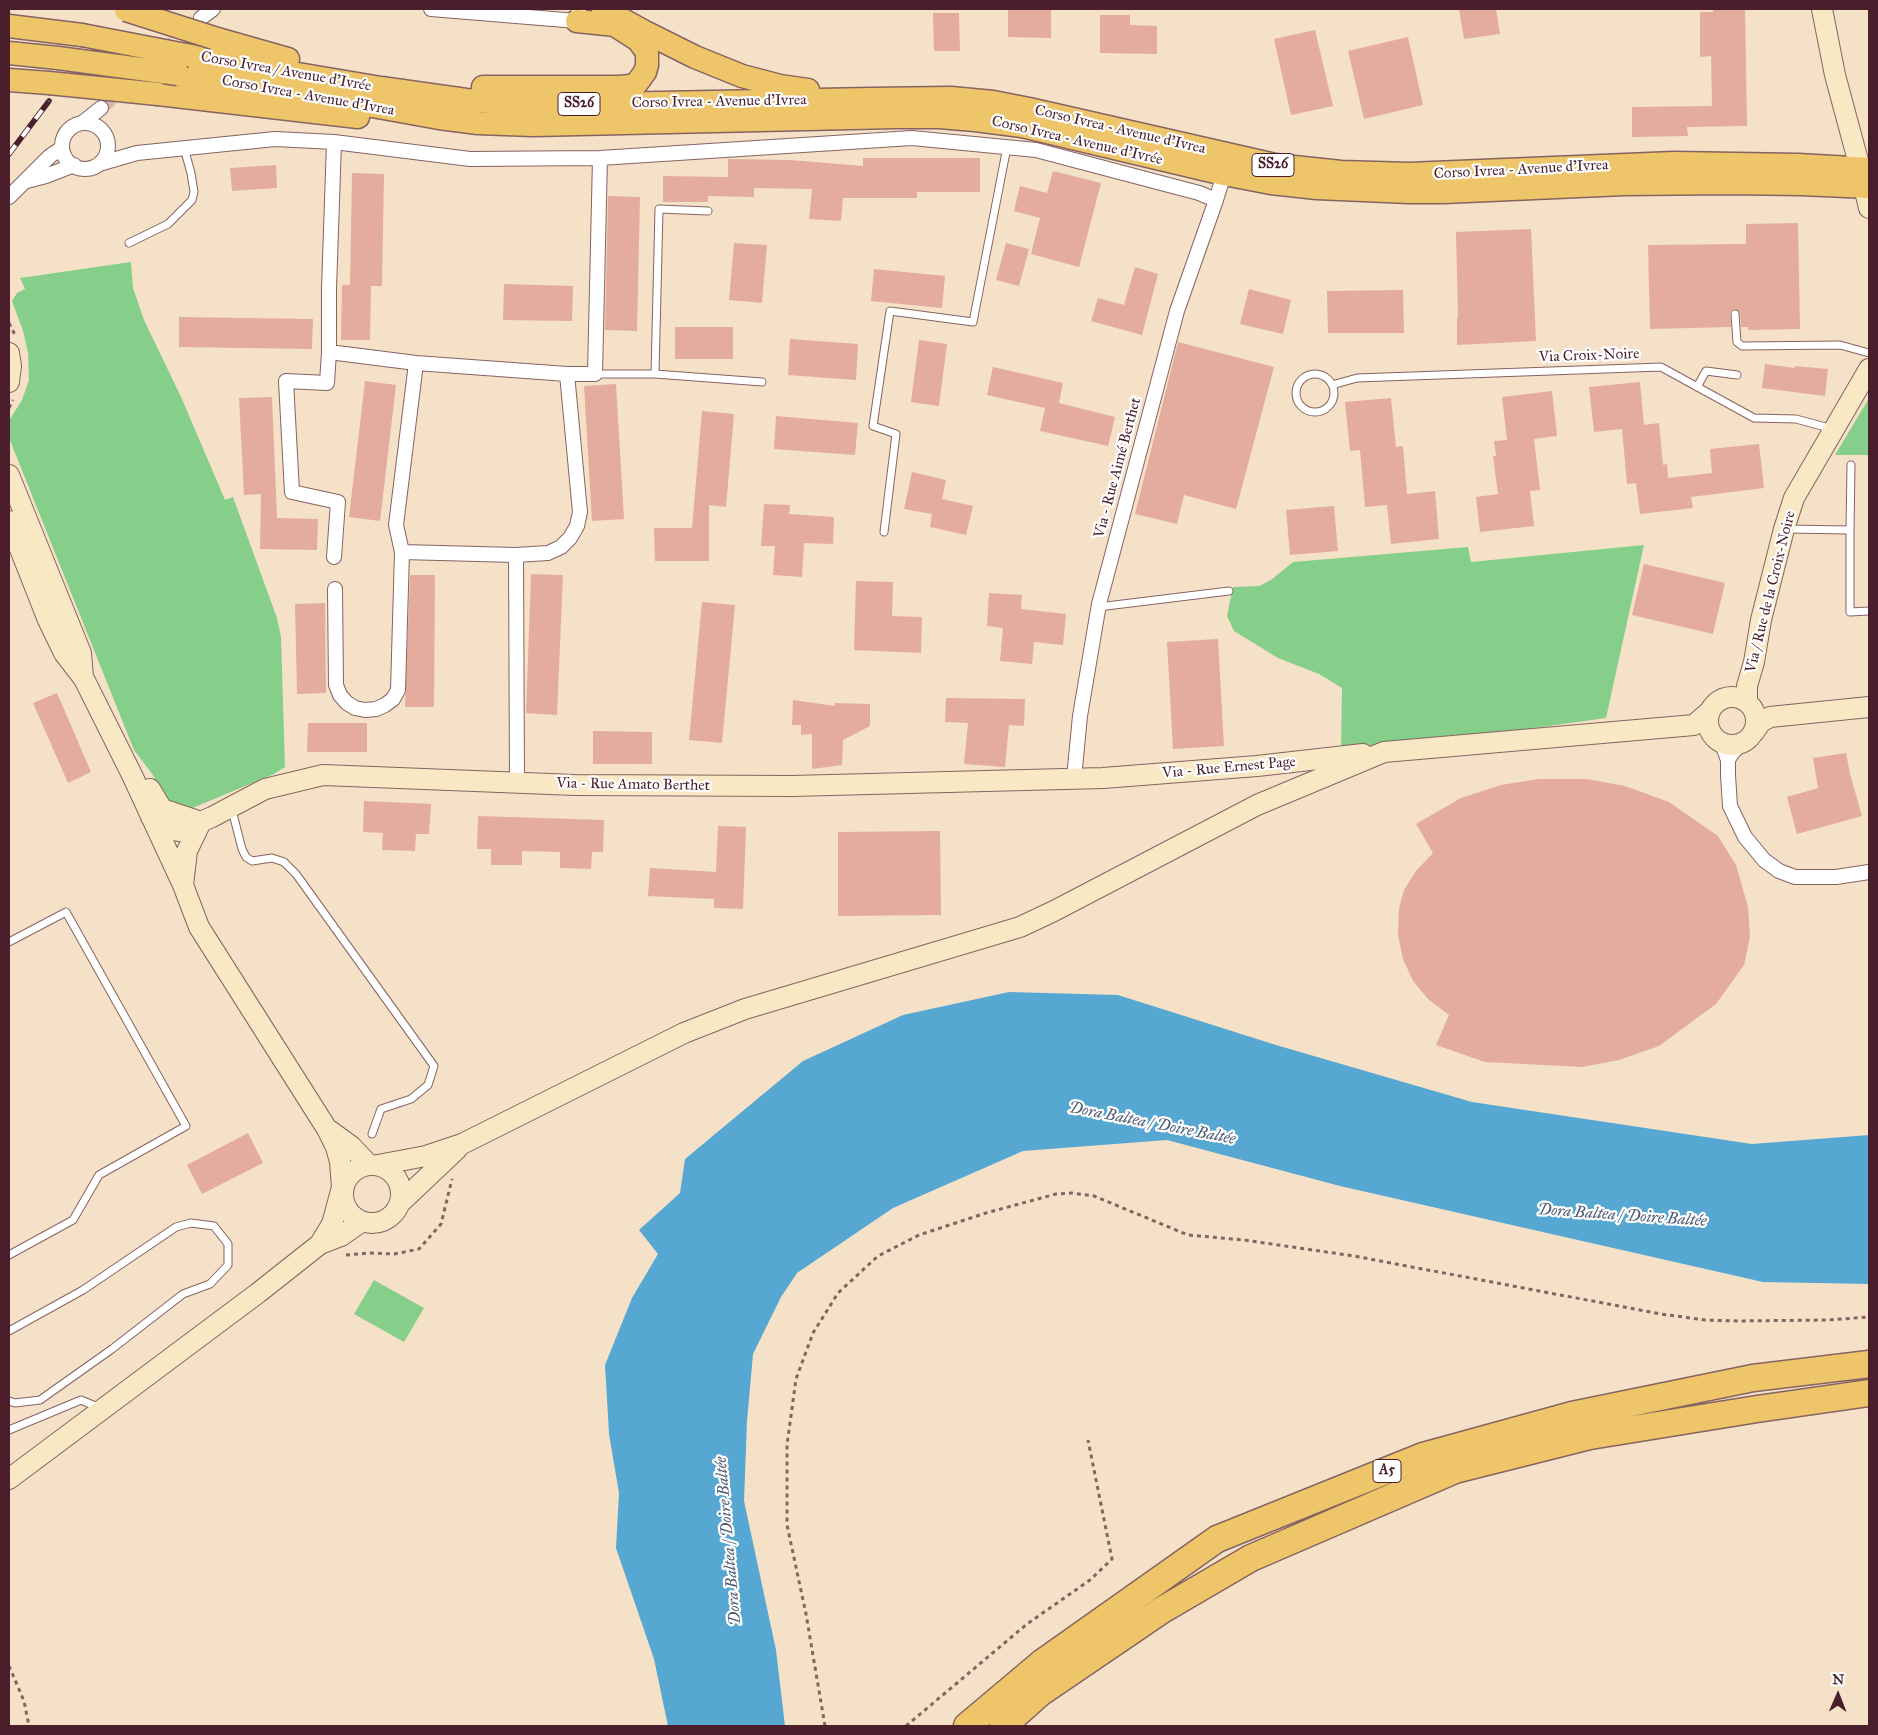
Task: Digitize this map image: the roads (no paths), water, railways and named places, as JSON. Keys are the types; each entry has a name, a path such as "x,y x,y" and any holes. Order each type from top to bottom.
{"highway":[{"name":"A5","path":"967,1726 1043,1662 1217,1539 1423,1456 1572,1415 1753,1378 1869,1364"},
{"name":"A5","path":"1003,1726 1040,1693 1162,1610 1251,1558 1455,1470 1590,1436 1757,1408 1869,1393"}],"main road":[{"path":"123,9 214,38 333,70 381,88 413,86 630,86 641,79 645,72 647,52 638,40 608,16"},
{"path":"578,15 608,16 695,57 742,76 780,86 871,99"},
{"name":"Corso Ivrea / Avenue d'Ivrée","path":"9,26 82,35 191,56 381,88"},
{"name":"Corso Ivrea - Avenue d'Ivrea","path":"9,53 178,74 300,93 439,118"},
{"path":"9,80 158,94 362,117 439,118"},
{"name":"Corso Ivrea - Avenue d'Ivrea","path":"381,88 466,100 555,105 951,98 1029,108 1275,166 1341,172 1409,174 1674,163 1798,165 1866,184"},
{"name":"Corso Ivrea - Avenue d'Ivrée","path":"439,118 478,123 533,126 939,116 1022,126 1224,174 1271,183 1317,188 1409,192 1624,184"},
{"name":"Corso Ivrea - Avenue d'Ivrea","path":"1624,184 1866,184"}],"street":[{"path":"201,18 214,9"},
{"path":"431,9 578,15"},
{"path":"1822,9 1835,75 1866,184"},
{"path":"100,128 98,111 82,123 71,128 62,140 65,157 74,165 93,168 99,164 137,153 275,139 334,142 470,159 600,158 912,138 1036,150 1200,193 1216,200"},
{"path":"82,123 93,124 104,133 108,144 107,153 99,164"},
{"path":"334,142 327,383 286,381 292,492 338,502 334,557"},
{"path":"108,144 137,153"},
{"path":"9,196 50,156 62,148"},
{"path":"329,352 416,363 567,374 595,374 600,158"},
{"path":"24,182 74,165"},
{"name":"Via - Rue Aimé Berthet","path":"1074,778 1080,716 1098,607 1118,526 1178,311 1224,174"},
{"path":"9,353 11,366 9,382"},
{"path":"335,589 336,685 340,695 347,703 356,708 365,710 385,706 393,699 398,690 402,552 396,525 416,363"},
{"name":"Via / Rue de la Croix-Noire","path":"1750,702 1754,662 1762,620 1784,529 1794,498 1869,369"},
{"path":"402,552 516,555 548,553 560,547 570,538 577,526 580,512 567,374"},
{"path":"9,475 81,653 84,679"},
{"path":"9,520 52,628 64,653 84,679 132,775 183,885 199,927 327,1129 336,1147 340,1162 343,1200 346,1209 361,1222 370,1224 388,1218 400,1203 462,1144"},
{"path":"516,555 517,783"},
{"path":"1748,738 1726,745 1694,724 1710,711 1716,702 1723,698 1750,702 1869,707"},
{"path":"1728,760 1732,752 1748,738 1761,722 1750,702"},
{"path":"1710,711 1708,723 1715,738 1724,749 1728,760 1730,806 1745,837 1764,860 1779,871 1795,877 1836,877 1869,872"},
{"name":"Via - Rue Ernest Page","path":"1074,778 1103,778 1257,766 1384,752 1694,724"},
{"path":"320,1244 332,1224 342,1187 352,1173 360,1168 426,1156 462,1144 684,1033 744,1009 1020,927 1257,805 1384,752"},
{"path":"132,775 146,781 162,809 201,822 187,851 183,885"},
{"name":"Via - Rue Amato Berthet","path":"151,817 166,829 180,831 265,790 323,775 575,785 792,786 1074,778"},
{"path":"327,1129 374,1165 387,1169 395,1176 401,1194 400,1203"},
{"path":"9,1478 258,1293 320,1244 341,1236 361,1222"}],"lane":[{"path":"884,532 896,434 873,426 890,312 973,322 1007,147"},
{"path":"129,243 168,224 192,200 194,192 184,148"},
{"path":"655,374 660,209 708,211"},
{"path":"1735,314 1737,342 1742,346 1840,346 1869,353"},
{"name":"Via Croix-Noire","path":"1332,385 1357,378 1661,367 1754,418 1796,419 1833,429"},
{"path":"1697,387 1706,371 1738,375"},
{"path":"595,374 655,374 762,382"},
{"path":"1308,375 1324,376 1332,385 1334,398 1330,406 1323,411 1314,412 1306,410 1299,404 1296,388 1300,380 1308,375"},
{"path":"1851,465 1850,612 1869,611"},
{"path":"1784,529 1850,530"},
{"path":"1098,607 1229,591"},
{"path":"231,807 242,849 246,857 252,861 272,858 284,862 296,874 434,1066 428,1085 411,1098 381,1109 372,1134"},
{"path":"9,942 66,912 186,1126 99,1175 73,1220 9,1255"},
{"path":"9,1331 83,1290 176,1227 191,1223 214,1226 228,1244 228,1265 210,1284 183,1294 112,1349 40,1400 16,1403 9,1401"},
{"path":"9,1430 81,1400 103,1409"}],"water":[{"name":"Dora Baltea / Doire Baltée","path":"1009,992 1118,995 1276,1045 1472,1102 1752,1144 1869,1135 1869,1284 1763,1282 1340,1186 1167,1140 1023,1151 893,1208 797,1273 781,1297 753,1354 747,1421 744,1501 776,1650 785,1726 668,1726 654,1659 616,1548 619,1493 609,1434 605,1365 632,1298 658,1254 639,1230 680,1193 685,1159 803,1061 903,1015"}],"tunnel":[{"path":"101,108 191,27"}],"railway":[{"path":"9,154 49,101"}]}
